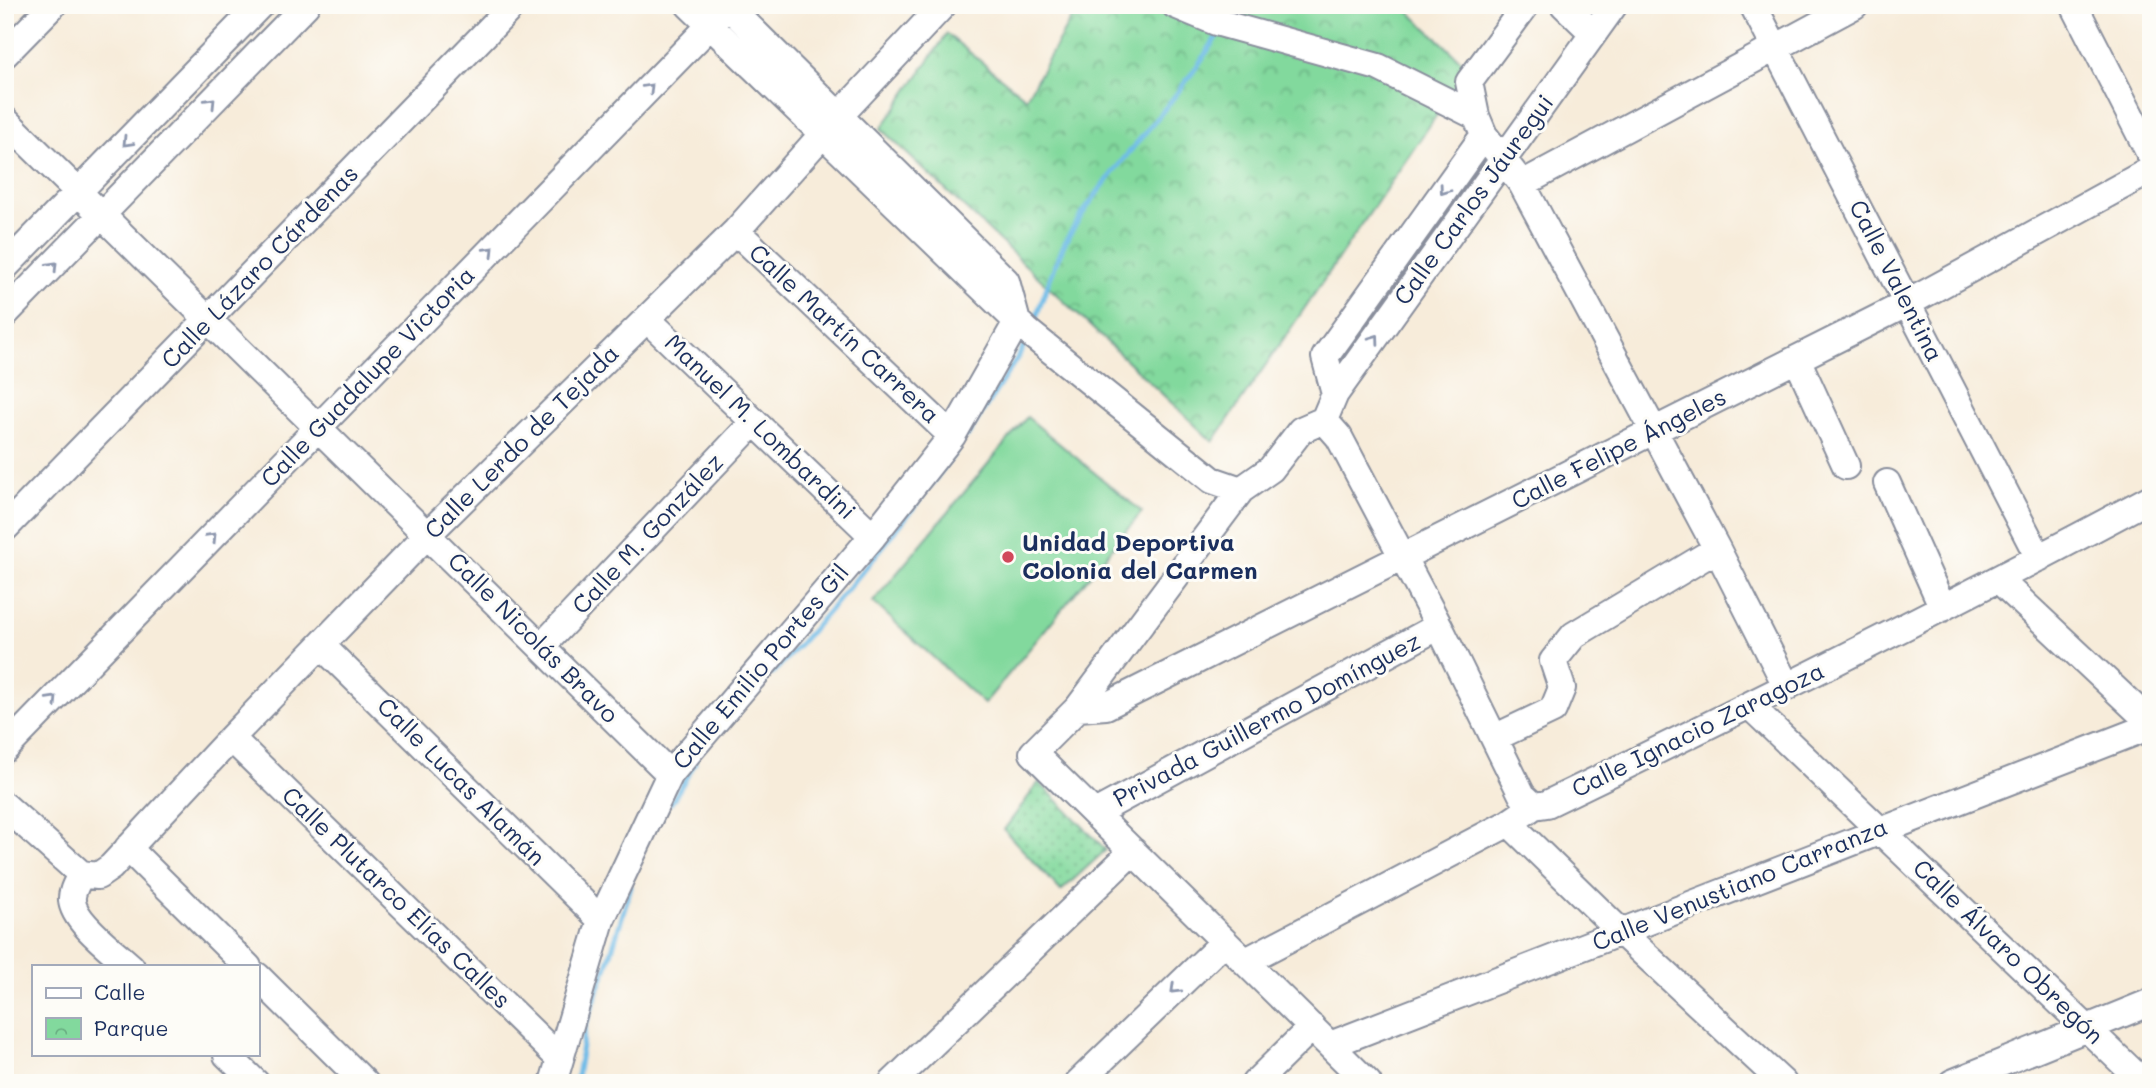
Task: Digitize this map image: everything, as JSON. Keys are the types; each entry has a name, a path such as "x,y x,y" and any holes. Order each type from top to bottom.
{"street":[{"path":"5,54 52,5"},
{"path":"5,267 260,5"},
{"path":"5,314 306,5"},
{"path":"689,5 710,26 830,125"},
{"name":"Calle Lerdo de Tejada","path":"90,875 111,867 428,534 736,231 830,125 943,5"},
{"path":"1175,5 1216,22 1378,66 1480,125"},
{"path":"1525,5 1469,82 1480,125 1522,184 1717,549 1787,687"},
{"path":"1564,5 1593,33"},
{"name":"Calle Carlos Jáuregui","path":"1324,420 1335,394 1614,5"},
{"name":"Calle Valentina","path":"1753,5 2039,558"},
{"path":"1522,184 1855,5"},
{"path":"2074,5 2151,156"},
{"name":"Calle Lázaro Cárdenas","path":"5,528 511,6"},
{"path":"729,6 830,125 1022,327 1212,480 1241,490"},
{"name":"Calle Guadalupe Victoria","path":"5,749 729,6"},
{"name":"Calle Nicolás Bravo","path":"5,120 670,774"},
{"name":"Calle Carlos Jáuregui","path":"1335,394 1325,358 1480,125"},
{"name":"Calle Felipe Ángeles","path":"1078,708 1106,706 1404,558 1908,303 2151,170"},
{"name":"Calle Martín Carrera","path":"736,231 952,436"},
{"name":"Manuel M. Lombardini","path":"647,318 873,536"},
{"name":"Calle Emilio Portes Gil","path":"556,1071 601,920 670,774 873,536 952,436 1022,327"},
{"path":"1797,359 1846,466"},
{"path":"1368,1083 1033,753 1078,708 1241,490 1271,469 1301,430 1324,420 1339,437 1404,558 1522,795 1534,806"},
{"name":"Calle M. González","path":"542,646 754,422"},
{"path":"1887,483 1943,608"},
{"name":"Calle Ignacio Zaragoza","path":"1246,961 1509,822 1534,806 1547,804 1749,706 1999,580 2151,498"},
{"path":"1494,738 1553,710 1562,688 1553,661 1574,635 1717,549"},
{"path":"1999,580 2151,725"},
{"name":"Privada Guillermo Domínguez","path":"1094,813 1439,626"},
{"name":"Calle Lucas Alamán","path":"321,645 601,920"},
{"name":"Calle Álvaro Obregón","path":"1749,706 2144,1083"},
{"name":"Calle Venustiano Carranza","path":"1321,1036 1622,933 2151,725"},
{"name":"Calle Plutarco Elías Calles","path":"231,738 556,1071"},
{"path":"5,806 90,875 71,897 74,909 85,925 129,965"},
{"path":"1509,822 1622,933 1783,1083"},
{"path":"128,848 246,965"},
{"path":"892,1083 1133,851"},
{"path":"1078,1083 1224,942"},
{"path":"259,978 365,1083"},
{"path":"1952,1083 2151,1002"},
{"path":"1255,1083 1321,1036"},
{"path":"228,1056 256,1083"}],"green space":[{"path":"1079,5 1402,5 1469,68 1213,442 881,129 947,34 1026,98"},
{"name":"Unidad Deportiva Colonia del Carmen","path":"1027,417 1142,512 984,704 873,602"},
{"path":"1039,782 1106,850 1061,891 1004,830"}],"waterway":[{"path":"1228,16 1235,5"},
{"path":"1033,325 1054,267 1086,208 1203,58 1220,31"},
{"path":"967,436 1026,340"},
{"path":"772,674 867,566 955,452"},
{"path":"671,803 695,763"},
{"path":"576,1083 585,1027 631,887"}],"place":[{"name":"Unidad Deportiva Colonia del Carmen","path":"1008,557"}]}
